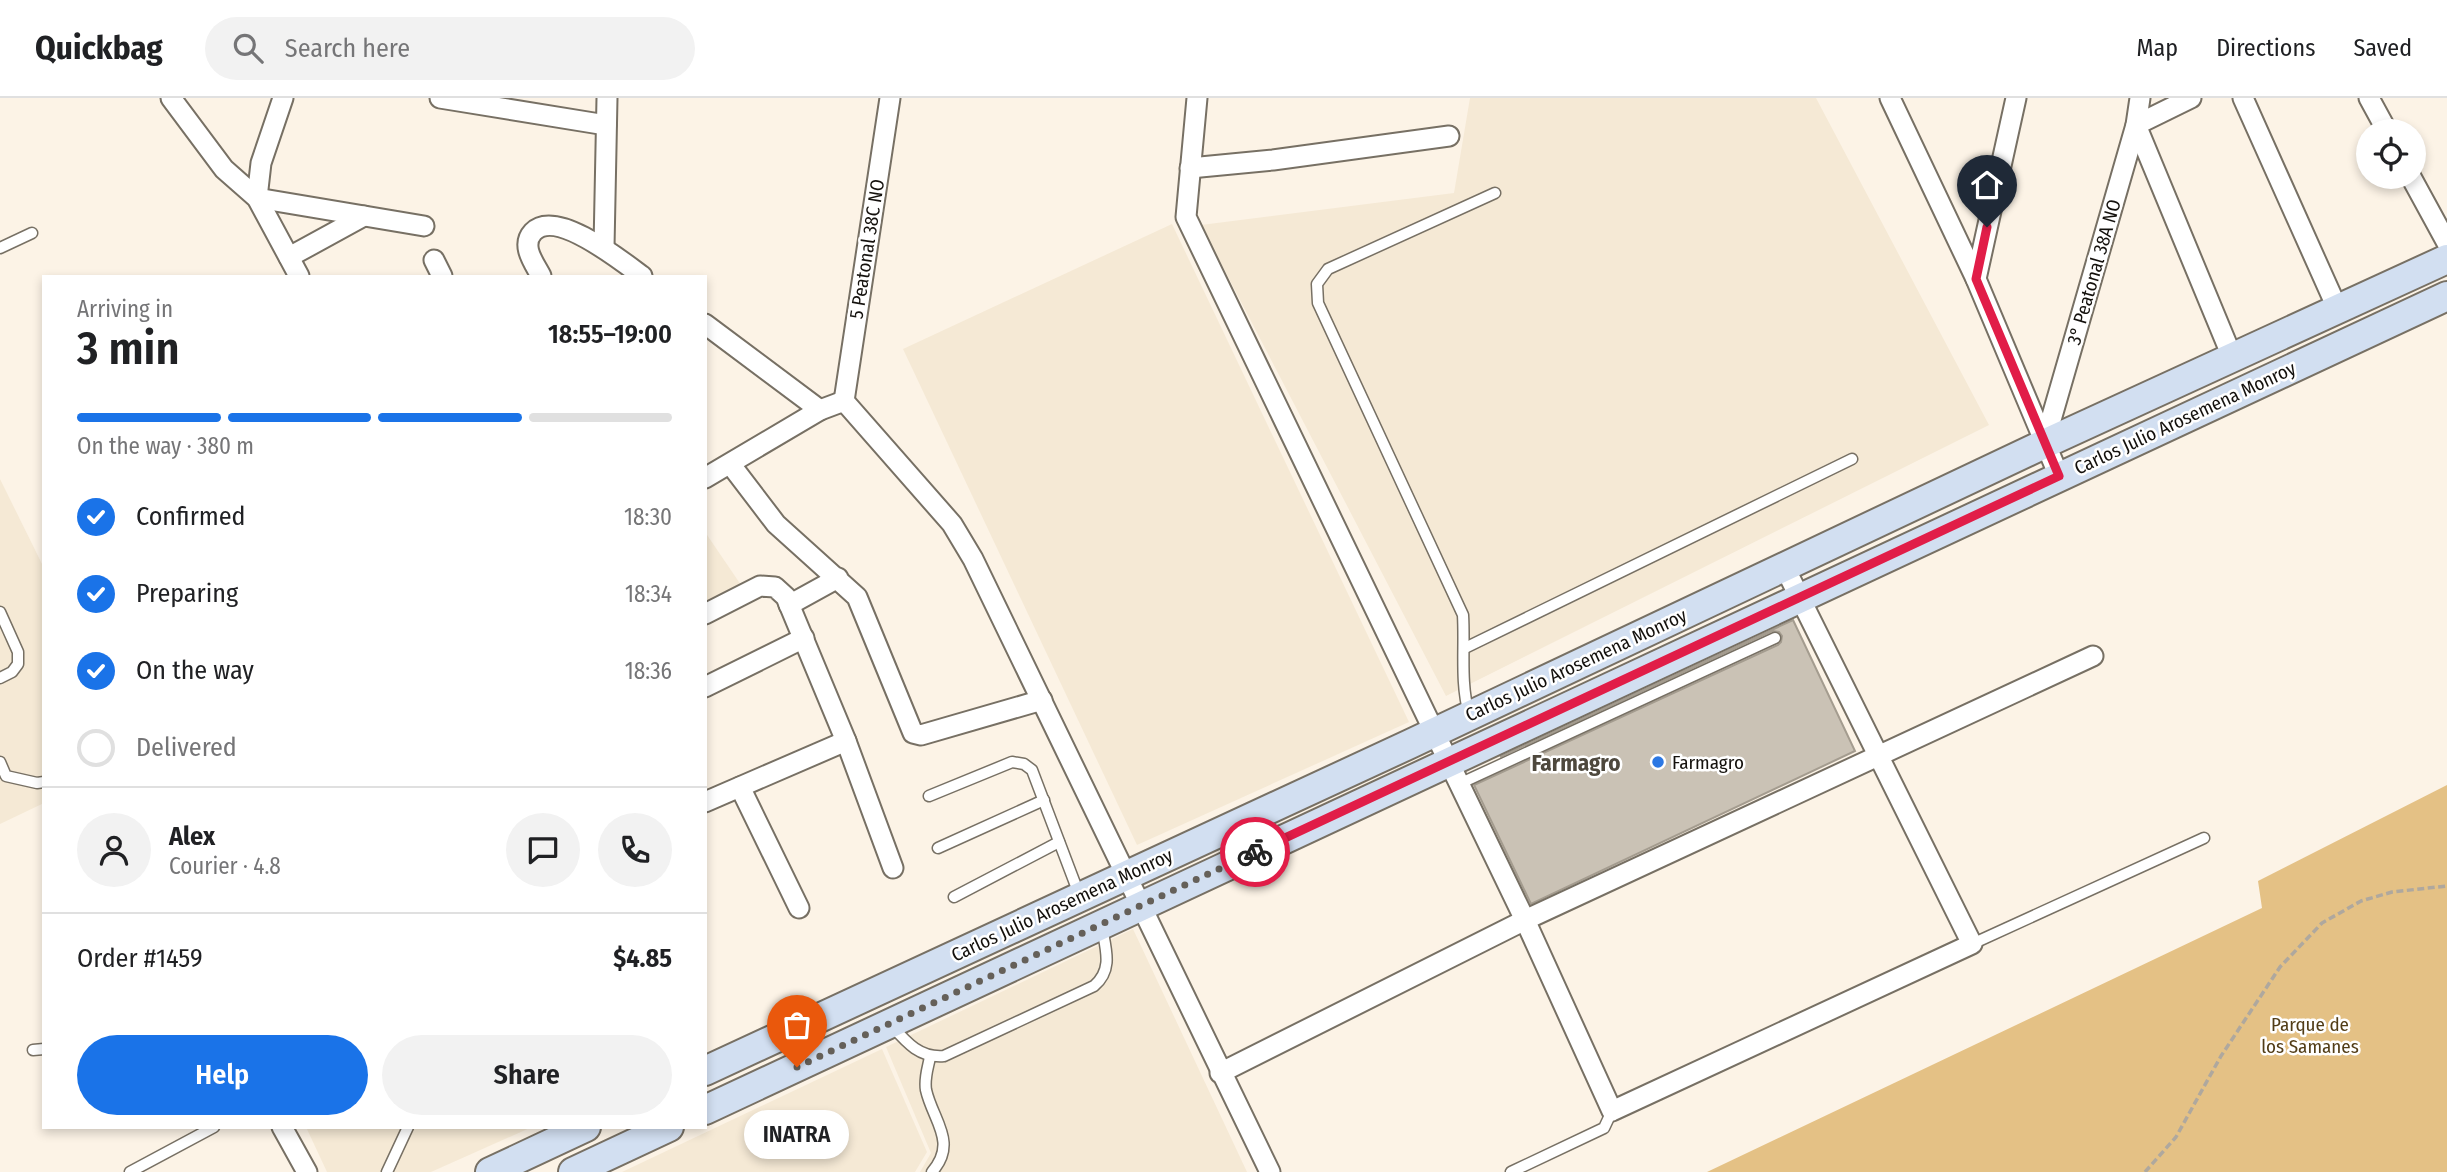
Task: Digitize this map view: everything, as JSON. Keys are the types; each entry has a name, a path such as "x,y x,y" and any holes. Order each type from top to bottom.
{"main road":[{"name":"Carlos Julio Arosemena Monroy","path":"707,1070 1785,568 2044,444 2447,259"},
{"name":"Carlos Julio Arosemena Monroy","path":"707,1109 1142,905 1454,773 1800,597 2447,296"},
{"path":"490,1172 582,1129"},
{"path":"573,1172 665,1129"}],"street":[{"path":"171,98 224,169 257,198 298,275"},
{"path":"257,198 261,163 283,98"},
{"path":"440,98 606,125"},
{"path":"604,247 607,98"},
{"name":"5 Peatonal 38C NO","path":"844,401 890,98"},
{"path":"1197,98 1186,218 1525,920 1612,1111 1972,944 1785,568"},
{"path":"1976,279 2016,98"},
{"name":"3° Peatonal 38A NO","path":"2044,444 2136,125 2140,98"},
{"path":"2191,98 2136,125 2234,359"},
{"path":"2243,98 2338,310"},
{"path":"2369,98 2380,119"},
{"path":"1894,102 1976,279 2059,476"},
{"path":"1190,168 1273,160 1449,136"},
{"path":"2418,189 2447,243"},
{"path":"257,198 424,226"},
{"path":"289,257 364,216"},
{"path":"540,275 528,252 528,241 533,232 545,226 558,227 604,247 641,275"},
{"path":"707,325 820,410"},
{"path":"707,477 820,410 844,401 952,524 973,559 1270,1172"},
{"path":"731,464 776,524 858,597 912,733 921,735 1042,701"},
{"path":"789,605 838,578"},
{"path":"707,613 760,586 775,587 786,597 846,741 893,868"},
{"path":"707,686 804,638"},
{"path":"1220,1073 1525,920 2093,656"},
{"path":"707,801 846,741"},
{"path":"740,787 799,908"},
{"path":"283,1129 306,1172"}],"lane":[{"path":"1469,715 1463,694 1463,615 1318,303 1317,284 1328,269 1495,193"},
{"path":"0,248 32,233"},
{"path":"1465,648 1852,459"},
{"path":"0,612 18,652 18,664 12,672 0,678"},
{"path":"1454,773 1775,638"},
{"path":"0,762 3,777 42,782"},
{"path":"929,796 1013,762 1024,764 1032,770 1080,897"},
{"path":"938,848 1044,800"},
{"path":"1972,944 2204,838"},
{"path":"954,897 1059,842"},
{"path":"889,1023 919,1052 930,1057 944,1056 1094,986 1103,978 1107,966 1102,924"},
{"path":"930,1057 926,1090 945,1150 941,1162 932,1172"},
{"path":"1511,1172 1604,1128 1612,1111"},
{"path":"130,1172 210,1129"},
{"path":"387,1172 407,1129"}],"path":[{"path":"2145,1172 2176,1137 2221,1056 2280,967 2322,923 2361,901 2392,892 2447,886"}],"shaded area":[{"path":"1470,98 1816,98 1989,425 1446,696 1201,225 1454,193"},
{"path":"1172,224 1409,722 1137,845 903,349"},
{"path":"0,479 42,564 42,804 0,824"},
{"path":"707,535 741,585 707,603"},
{"path":"1133,929 1247,1172 920,1172 931,1153 886,1047"},
{"path":"882,1049 927,1152 915,1172 622,1172"},
{"path":"307,1129 528,1129 431,1172 327,1172"}],"green space":[{"name":"Parque de los Samanes","path":"2447,785 2447,1172 1707,1172 2262,908 2258,881"}],"building":[{"name":"Farmagro","path":"1793,620 1855,751 1531,904 1474,785 1778,645 1782,636 1779,632 1772,631 1500,757"}],"way so far":[{"path":"797,1067 1255,852"}],"place":[{"name":"Farmagro","path":"1658,762"},
{"name":"INATRA","path":"797,1067"}],"district":[{"name":"Farmagro","path":"1576,763"}],"route":[{"path":"1255,852 2059,476 1976,279 1987,227"}]}
